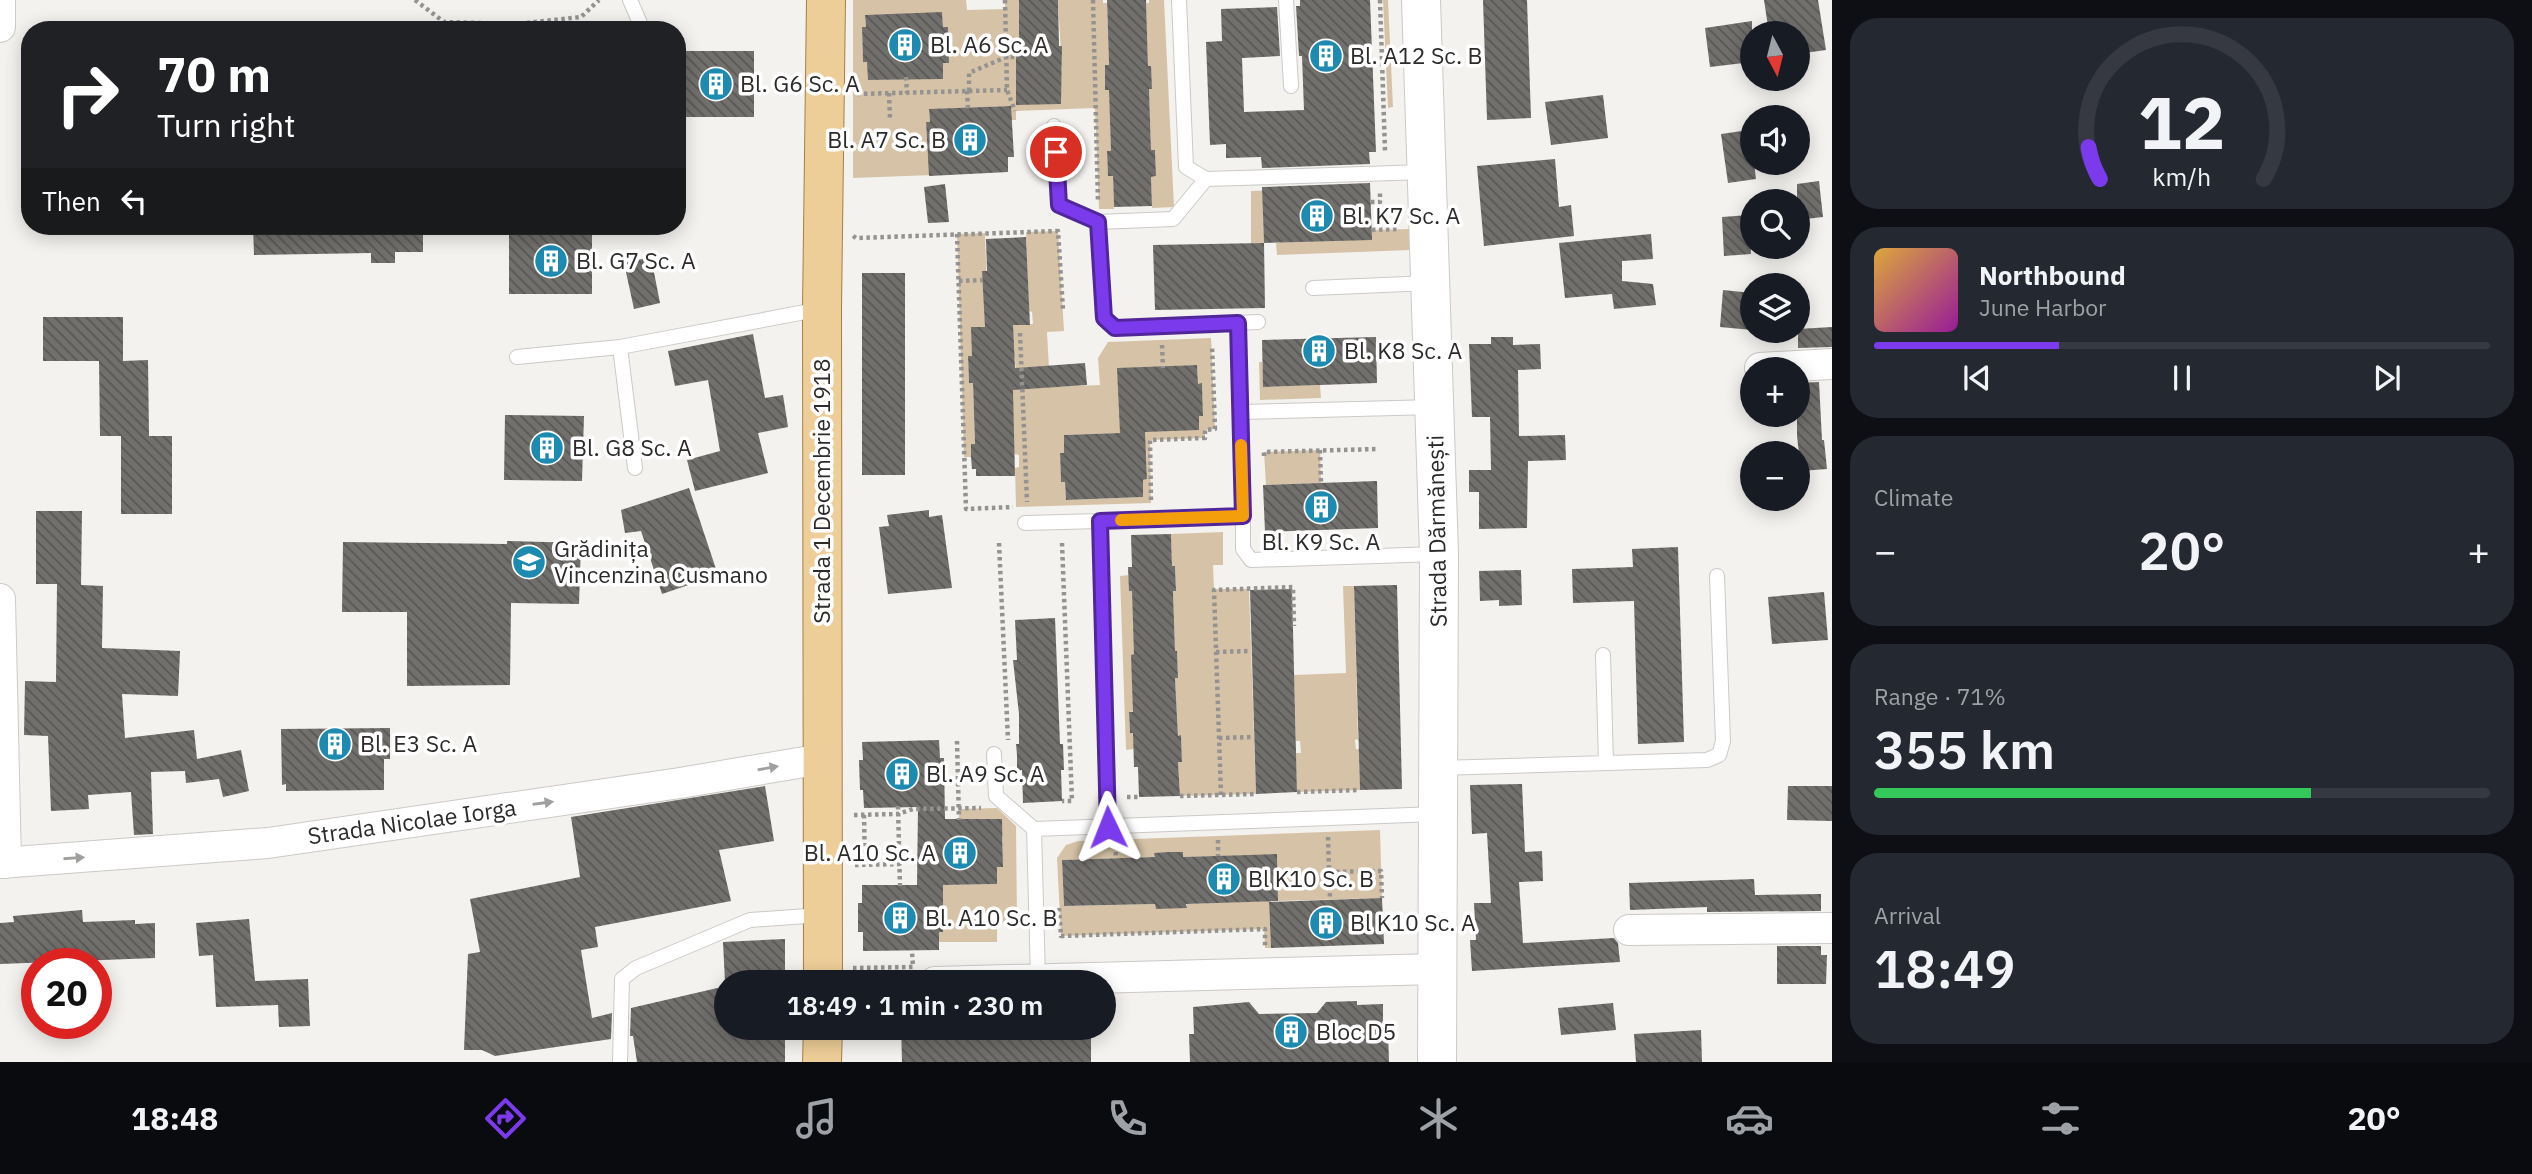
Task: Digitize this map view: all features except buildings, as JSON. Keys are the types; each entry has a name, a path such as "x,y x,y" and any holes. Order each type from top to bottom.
{"main road":[{"name":"Strada 1 Decembrie 1918","path":"825,0 822,915 837,970"},
{"path":"822,1040 822,1062"}],"street":[{"path":"0,0 0,27"},
{"name":"Strada Dărmănești","path":"1421,0 1439,554 1437,1062"},
{"path":"1810,366 1832,365"},
{"path":"0,599 3,863"},
{"name":"Strada Nicolae Iorga","path":"3,863 268,843 666,785 822,759"},
{"path":"1629,930 1832,928"},
{"path":"1116,977 1437,969"}],"lane":[{"path":"630,0 639,21"},
{"path":"1179,0 1186,167 1206,179 1426,172"},
{"path":"1286,0 1291,86"},
{"path":"1054,126 1059,205 1098,216 1172,219 1206,179"},
{"path":"1098,216 1104,318 1115,328 1258,323"},
{"path":"1313,288 1431,283"},
{"path":"517,357 620,346 822,309"},
{"path":"1238,323 1243,549 1251,561 1439,554"},
{"path":"620,346 635,468"},
{"path":"1241,412 1435,407"},
{"path":"1026,523 1243,516"},
{"path":"1100,521 1108,827"},
{"path":"1439,768 1707,760 1719,755 1723,741 1717,576"},
{"path":"1603,655 1606,763"},
{"path":"994,754 996,796 1034,829 1438,814"},
{"path":"1034,829 1038,970"},
{"path":"620,1062 622,979 636,968 750,920 822,915"}],"path":[{"path":"415,0 443,21"},
{"path":"544,21 581,17 599,0"},
{"path":"1006,0 1007,90 1016,111"},
{"path":"1093,0 1098,216"},
{"path":"1380,0 1385,151"},
{"path":"968,108 969,73 1006,57 1016,57"},
{"path":"1095,73 1105,73"},
{"path":"906,77 907,93"},
{"path":"853,94 1007,90"},
{"path":"889,93 890,118"},
{"path":"1097,159 1107,159"},
{"path":"1371,202 1380,202 1380,187"},
{"path":"1371,230 1410,229"},
{"path":"853,235 856,238 1058,231 1063,310"},
{"path":"957,234 966,509"},
{"path":"958,281 983,279"},
{"path":"1020,333 1027,507"},
{"path":"1152,503 1150,440 1205,438 1205,430 1215,429 1211,338"},
{"path":"961,370 968,369"},
{"path":"1265,463 1264,452 1378,449"},
{"path":"1320,450 1321,483"},
{"path":"964,457 971,457"},
{"path":"1062,540 1072,801 1062,801"},
{"path":"999,543 1009,745"},
{"path":"1221,795 1214,590 1293,587 1294,626"},
{"path":"1216,652 1251,651"},
{"path":"1219,738 1254,737"},
{"path":"957,741 959,820"},
{"path":"1297,792 1360,790"},
{"path":"1180,796 1256,794"},
{"path":"1128,798 1139,797"},
{"path":"898,806 900,886"},
{"path":"850,815 898,814 913,809 989,808"},
{"path":"864,815 865,864"},
{"path":"1328,831 1330,900"},
{"path":"1218,836 1218,856"},
{"path":"850,865 900,864"},
{"path":"1329,873 1381,871 1382,898"},
{"path":"1061,936 1265,929 1266,951"},
{"path":"885,970 913,967 912,952"}],"shaded area":[{"path":"853,0 966,0 967,10 1005,9 1005,0 1019,0 1019,47 1016,47 1062,71 1058,0 1103,0 1103,3 1107,3 1109,65 1105,65 1105,90 1110,90 1111,151 1107,151 1108,175 1113,176 1114,209 1099,209 1095,108 1016,111 1016,120 1007,120 1005,106 929,110 930,122 926,123 928,157 933,175 853,178","holes":["942,13 943,27 948,27 949,63 943,63 943,78 868,80 868,62 863,62 862,28 866,27 865,15"]},
{"path":"1149,0 1164,0 1174,207 1152,208 1151,177 1156,176 1155,150 1151,150 1151,66 1148,66 1146,3 1149,3"},
{"path":"1383,0 1388,0 1393,107 1388,108"},
{"path":"1317,189 1263,196 1264,243 1251,243 1251,191"},
{"path":"1410,229 1411,250 1277,255 1276,243 1372,230"},
{"path":"1058,231 1064,331 1047,332 1050,387 1100,385 1098,358 1108,342 1211,338 1215,429 1205,430 1205,438 1150,440 1151,503 1016,507 1015,468 1019,467 1019,455 1014,454 1012,382 1016,381 1015,358 1011,357 1010,325 1033,324 1032,312 1029,311 1026,232","holes":["1197,365 1198,384 1202,384 1203,415 1199,416 1199,430 1141,432 1146,451 1147,479 1143,480 1143,497 1066,500 1065,482 1061,482 1060,453 1064,453 1064,435 1124,433 1175,366"]},
{"path":"985,233 988,327 972,327 972,356 968,357 969,383 973,383 975,444 971,444 971,457 964,457 957,234"},
{"path":"1259,362 1262,362 1264,387 1320,385 1321,398 1260,400"},
{"path":"1320,450 1321,483 1266,485 1264,452"},
{"path":"1223,532 1223,565 1213,565 1214,589 1249,589 1256,794 1180,796 1178,762 1182,761 1175,678 1178,678 1173,591 1176,590 1171,534"},
{"path":"1129,575 1133,591 1135,654 1131,655 1137,711 1129,712 1130,733 1137,733 1134,749 1126,750 1120,576"},
{"path":"1343,586 1354,586 1358,739 1355,740 1356,749 1359,749 1360,790 1297,792 1296,753 1301,753 1300,741 1296,741 1294,675 1346,673"},
{"path":"997,808 1016,826 1017,922 997,923 997,942 939,942 938,932 943,931 943,903 938,885 997,884 997,867 1003,867 1003,837 959,820 959,809"},
{"path":"1380,830 1382,898 1278,901 1277,855 1183,857 1155,853 1155,857 1062,860 1064,906 1155,904 1156,909 1187,907 1187,904 1269,901 1271,948 1265,948 1264,929 1061,936 1057,858 1066,845 1078,841"}],"slow traffic":[{"path":"1121,520 1243,516 1241,445"}],"place":[{"name":"Bl. A6 Sc. A","path":"905,45"},
{"name":"Bl. A12 Sc. B","path":"1326,56"},
{"name":"Bl. G6 Sc. A","path":"716,84"},
{"name":"Bl. A7 Sc. B","path":"970,140"},
{"name":"Bl. K7 Sc. A","path":"1317,216"},
{"name":"Bl. G7 Sc. A","path":"551,261"},
{"name":"Bl. K8 Sc. A","path":"1319,351"},
{"name":"Bl. G8 Sc. A","path":"547,448"},
{"name":"Bl. K9 Sc. A","path":"1321,507"},
{"name":"Grădinița Vincenzina Cusmano","path":"529,562"},
{"name":"Bl. E3 Sc. A","path":"335,744"},
{"name":"Bl. A9 Sc. A","path":"902,774"},
{"name":"Bl. A10 Sc. A","path":"960,853"},
{"name":"Bl K10 Sc. B","path":"1224,879"},
{"name":"Bl. A10 Sc. B","path":"900,918"},
{"name":"Bl K10 Sc. A","path":"1326,923"},
{"name":"Bloc D5","path":"1291,1032"}],"route":[{"path":"1056,152 1059,205 1098,222 1104,318 1115,328 1238,323 1243,516 1100,521 1108,827"}]}
